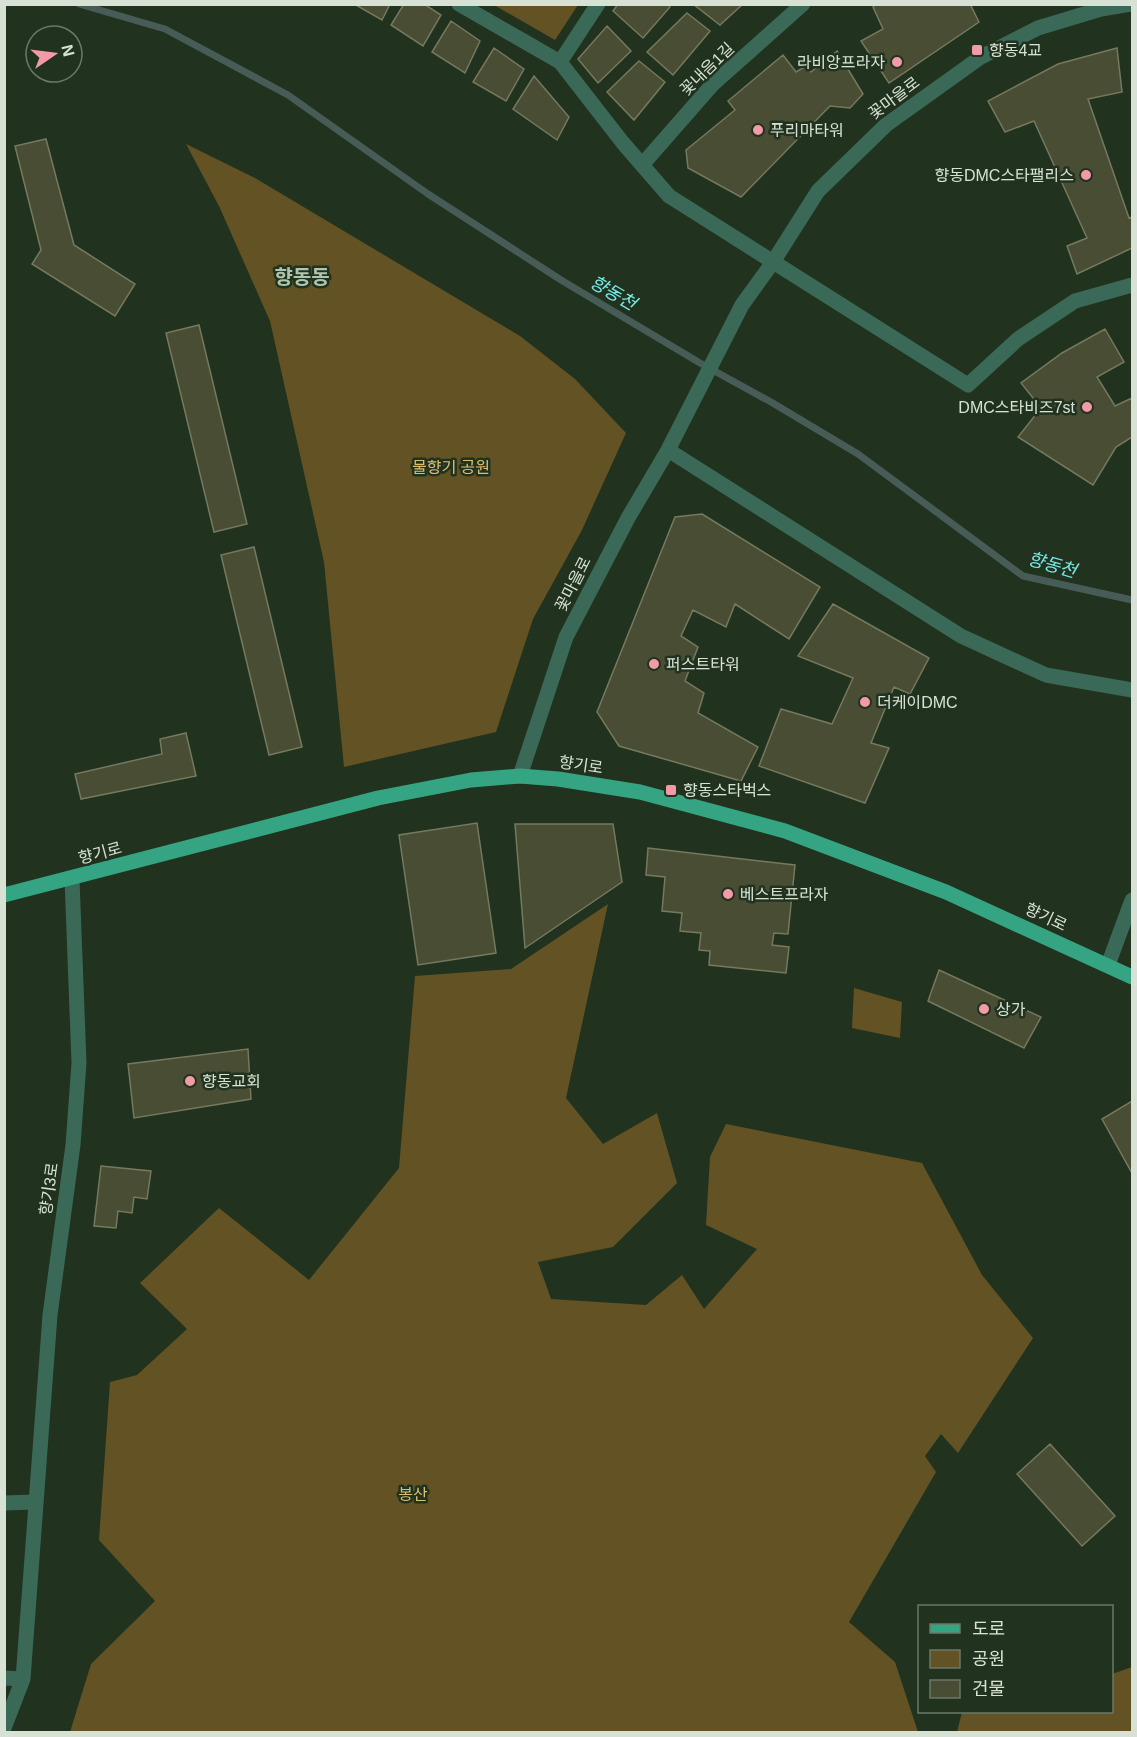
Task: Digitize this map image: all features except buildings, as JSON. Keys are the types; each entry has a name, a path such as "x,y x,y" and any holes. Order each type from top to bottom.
{"main road":[{"name":"향기로","path":"4,895 378,798 471,780 520,776 558,779 640,792 784,831 946,892 1132,977"}],"street":[{"path":"459,4 560,62 669,196 968,385 1018,339 1075,301 1132,285"},
{"path":"560,62 598,4"},
{"name":"꽃내음1길","path":"642,165 712,85 803,4"},
{"name":"꽃마을로","path":"520,776 566,637 628,518 668,450 742,305 773,262 818,191 886,125 981,57 1038,28 1101,9 1131,4"},
{"path":"668,450 961,636 1046,675 1132,690"},
{"name":"향기3로","path":"4,1728 22,1679 50,1315 73,1144 79,1063 72,879"},
{"path":"1108,965 1132,900"},
{"path":"4,1503 35,1502"},
{"path":"4,1678 22,1679"}],"green space":[{"path":"494,5 578,5 555,40"},
{"name":"물향기 공원","path":"186,144 255,178 520,336 575,379 626,433 582,530 533,619 496,732 344,767 324,562 270,321 219,206"},
{"name":"봉산","path":"608,904 566,1098 603,1144 657,1113 677,1183 613,1247 538,1262 551,1299 646,1305 682,1275 704,1309 757,1249 706,1225 710,1157 726,1124 922,1163 982,1275 1033,1338 958,1453 941,1434 925,1456 936,1472 849,1622 895,1662 918,1732 70,1732 91,1664 155,1601 99,1540 110,1382 137,1375 187,1329 140,1283 219,1208 309,1280 399,1168 415,976 511,969"},
{"path":"854,988 902,1002 900,1038 852,1028"},
{"path":"1132,1667 1132,1732 957,1732 962,1713 1113,1713 1113,1674"}],"waterway":[{"name":"향동천","path":"79,4 165,29 288,95 428,194 561,280 858,454 1023,576 1132,600"}],"place":[{"name":"향동4교","path":"977,50"},
{"name":"라비앙프라자","path":"897,62"},
{"name":"푸리마타워","path":"758,130"},
{"name":"향동DMC스타팰리스","path":"1086,175"},
{"name":"DMC스타비즈7st","path":"1087,407"},
{"name":"퍼스트타워","path":"654,664"},
{"name":"더케이DMC","path":"865,702"},
{"name":"향동스타벅스","path":"671,790"},
{"name":"베스트프라자","path":"728,894"},
{"name":"상가","path":"984,1009"},
{"name":"향동교회","path":"190,1081"}],"district":[{"name":"향동동","path":"302,277"}]}
